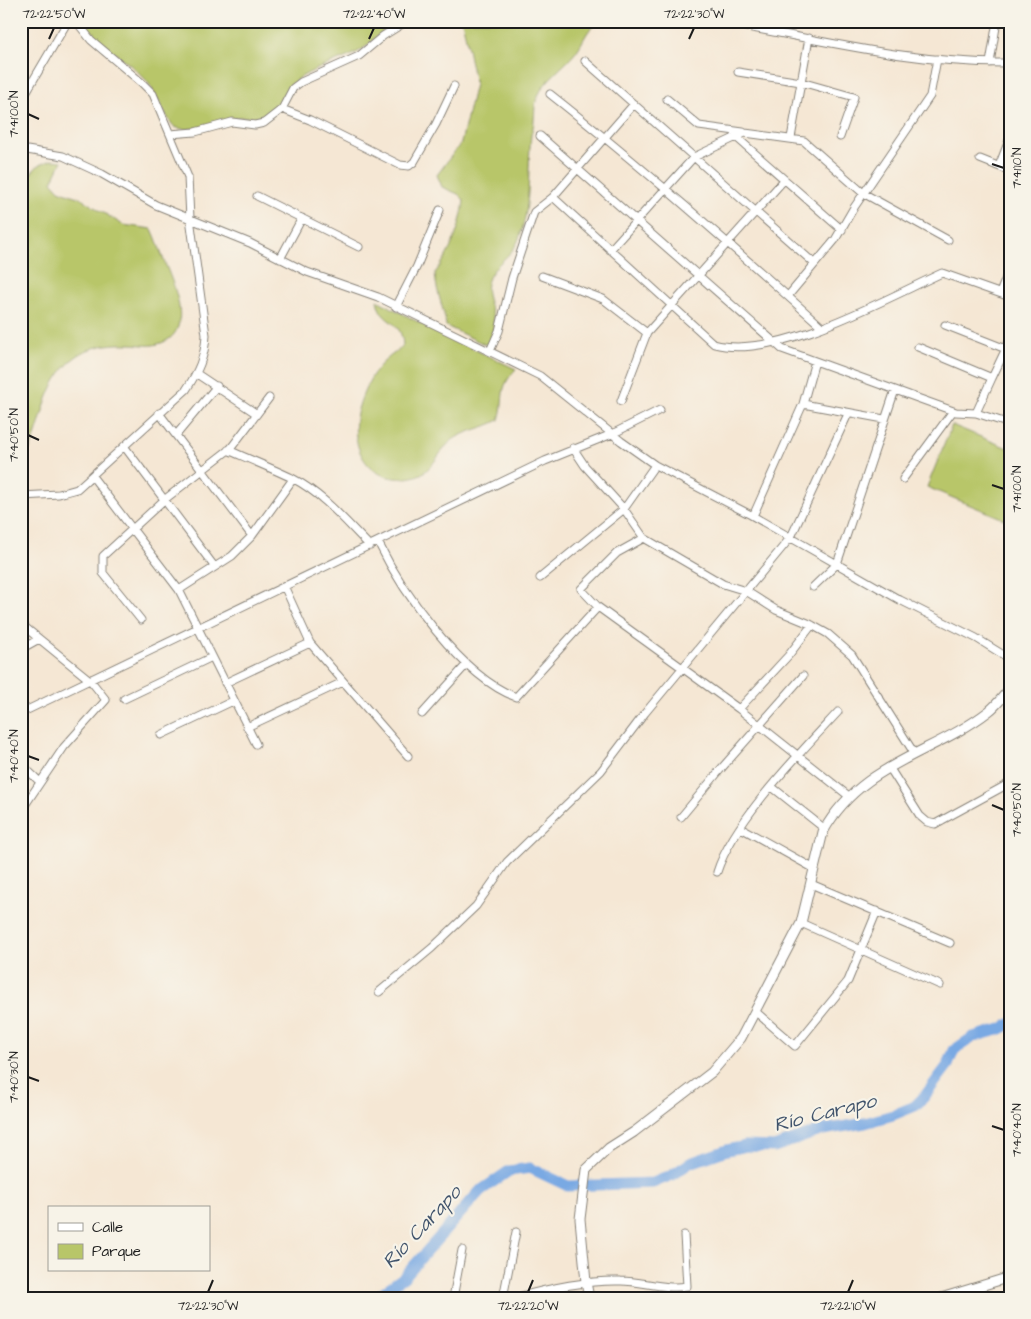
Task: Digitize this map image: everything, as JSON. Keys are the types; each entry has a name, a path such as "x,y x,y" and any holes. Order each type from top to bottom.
{"street":[{"path":"21,101 68,21"},
{"path":"21,496 67,492 77,489 186,390 197,374 205,350 206,335 190,218 188,177 153,94 142,82 90,40 76,21"},
{"path":"170,134 195,132 232,122 255,125 264,123 282,109 293,88 301,82 359,56 383,36 407,21"},
{"path":"715,21 937,59 1010,63"},
{"path":"767,30 768,21"},
{"path":"990,63 997,21"},
{"path":"791,138 808,38"},
{"path":"788,296 842,230 863,194 930,96 937,59"},
{"path":"585,61 815,264"},
{"path":"738,72 801,82 854,96 840,137"},
{"path":"282,109 310,120 400,164 409,166 414,162 436,124 454,86"},
{"path":"550,94 604,137 728,243 822,327"},
{"path":"667,99 699,126 804,141 863,194 948,240"},
{"path":"490,352 499,331 512,278 534,212 553,198 634,104"},
{"path":"610,250 694,157 735,136 745,133"},
{"path":"540,136 782,349 953,411 976,413 1010,424"},
{"path":"735,136 842,230"},
{"path":"999,166 1010,138"},
{"path":"21,149 63,156 102,174 156,205 250,243 307,272 378,297 540,376 612,434 655,465 792,537 900,600 976,638 1010,660"},
{"path":"980,159 1010,171"},
{"path":"621,401 647,333 784,180"},
{"path":"257,196 359,247"},
{"path":"553,198 714,344 743,347 774,341 822,327 942,273 1010,297"},
{"path":"396,307 417,266 440,210"},
{"path":"280,259 302,218"},
{"path":"1000,293 1010,268"},
{"path":"542,276 603,299 647,333"},
{"path":"945,325 1006,349"},
{"path":"976,413 1010,340"},
{"path":"918,347 992,378"},
{"path":"753,516 803,404 815,361"},
{"path":"197,374 257,414"},
{"path":"177,434 217,386"},
{"path":"813,587 838,564 895,390"},
{"path":"142,620 103,573 103,556 132,527 202,468 228,450 269,398"},
{"path":"803,404 884,420"},
{"path":"21,713 198,630 573,448 612,434 660,410"},
{"path":"903,479 953,411"},
{"path":"159,413 177,434 252,536"},
{"path":"379,992 432,948 476,906 507,862 601,771 645,713 683,670 792,537 848,414"},
{"path":"124,446 214,566"},
{"path":"573,448 585,466 624,509 644,538 723,584 746,591 776,610 812,625 828,634 852,655 914,753"},
{"path":"228,450 293,479 334,509 370,546"},
{"path":"540,578 624,509 655,465"},
{"path":"92,476 179,590 256,744"},
{"path":"179,590 232,556 252,536 293,479"},
{"path":"644,538 617,553 580,589 598,607 739,709 850,797"},
{"path":"378,542 392,571 466,665 500,692 516,698 598,607"},
{"path":"285,588 310,643 408,756"},
{"path":"21,624 91,681 106,700 64,747 21,811"},
{"path":"739,709 788,656 812,625"},
{"path":"21,649 39,639"},
{"path":"225,684 310,643"},
{"path":"124,699 212,657"},
{"path":"422,714 466,665"},
{"path":"681,817 803,676"},
{"path":"247,728 343,682"},
{"path":"590,1298 586,1282 580,1219 586,1170 596,1159 712,1072 741,1038 801,923 824,829 850,797 862,785 889,767 990,710 1010,689"},
{"path":"161,735 233,701"},
{"path":"717,872 740,828 798,755 838,712"},
{"path":"21,764 40,782"},
{"path":"889,767 920,816 927,822 934,824 1010,783"},
{"path":"772,787 824,829"},
{"path":"740,828 813,868"},
{"path":"811,884 950,943"},
{"path":"756,1012 795,1046 848,981 877,911"},
{"path":"801,923 940,985"},
{"path":"503,1298 516,1232"},
{"path":"514,1298 557,1286 586,1282 623,1281 657,1286 687,1286 684,1235"},
{"path":"453,1298 462,1250"},
{"path":"941,1298 1008,1277 1010,1290"}],"green space":[{"path":"80,21 398,21 356,53 304,75 291,85 275,108 263,116 234,118 196,128 181,129 172,124 145,79 95,37"},
{"path":"460,21 602,21 593,26 576,52 550,79 537,98 531,135 525,215 515,247 489,276 487,291 494,328 486,345 446,326 435,273 446,257 454,239 461,219 464,200 458,194 442,187 437,175 461,143 475,84 463,24"},
{"path":"52,160 62,161 52,182 59,190 80,198 123,225 152,229 172,280 180,318 177,329 170,338 158,344 105,345 83,352 71,361 52,387 35,438 21,463 21,202 30,175 37,166"},
{"path":"377,300 431,329 516,369 506,382 504,388 499,420 465,433 453,440 444,448 430,467 422,474 416,476 400,478 385,476 374,470 365,461 359,449 356,436 359,406 369,382 380,366 403,346 399,330 383,314"},
{"path":"952,425 1010,449 1010,511 1006,520 927,487"}],"waterway":[{"name":"Río Carapo","path":"375,1298 404,1277 480,1191 509,1171 530,1168 568,1186 653,1183 672,1175 690,1163 727,1150 746,1146 774,1147 823,1130 865,1123 893,1115 915,1106 924,1097 948,1065 954,1050 973,1037 1001,1029 1010,1024"}]}
